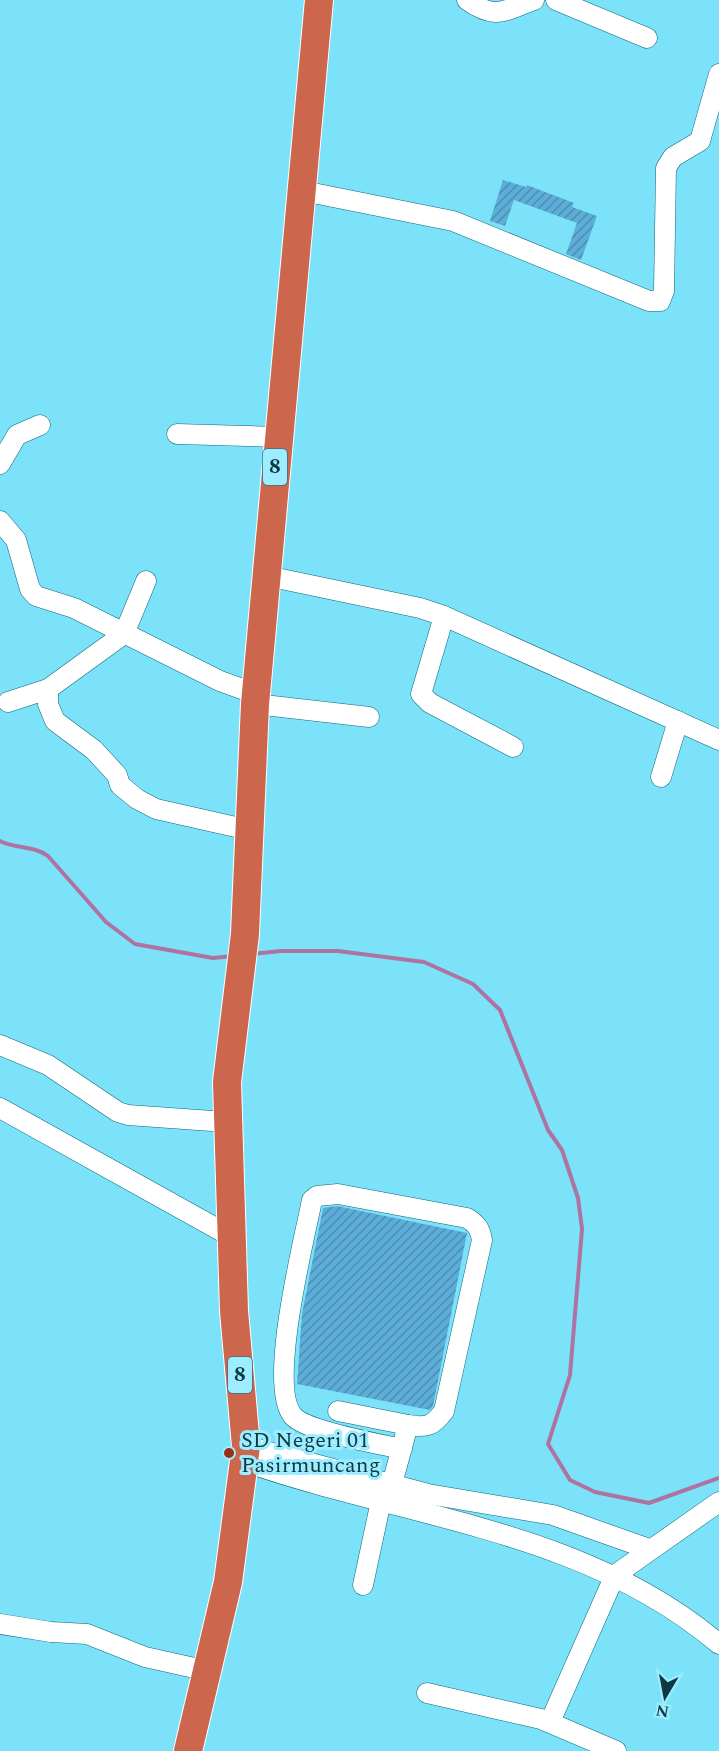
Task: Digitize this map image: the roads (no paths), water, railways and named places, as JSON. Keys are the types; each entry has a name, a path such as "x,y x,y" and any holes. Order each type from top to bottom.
{"highway":[{"name":"8","path":"188,1751 208,1671 237,1530 244,1453 234,1311 226,1122 227,1082 245,934 256,699 319,0"}],"street":[{"path":"467,0 491,13 505,12 534,0"},
{"path":"556,0 647,38"},
{"path":"303,191 453,221 649,301 660,301 664,291 666,168 673,157 700,141 719,74"},
{"path":"0,464 17,435 40,425"},
{"path":"177,434 278,437"},
{"path":"0,521 16,540 30,589 36,596 74,608 256,699 369,717"},
{"path":"267,576 420,608 444,616 719,740"},
{"path":"8,702 48,689 124,634 146,581"},
{"path":"444,616 421,694 430,702 513,747"},
{"path":"48,689 48,704 55,721 94,750 117,776 120,785 137,799 156,809 249,830"},
{"path":"661,777 678,721"},
{"path":"0,1045 48,1065 118,1112 128,1115 226,1122"},
{"path":"0,1108 232,1237"},
{"path":"338,1411 424,1428 436,1422 444,1411 482,1240 476,1223 467,1218 338,1194 317,1196 312,1200 291,1303 283,1371 283,1398 293,1416 312,1426 402,1449"},
{"path":"392,1484 408,1425"},
{"path":"244,1453 392,1484 428,1494 553,1515 649,1549"},
{"path":"244,1453 310,1484 512,1535 615,1575 664,1603 719,1644"},
{"path":"363,1585 381,1501"},
{"path":"550,1722 615,1575 719,1502"},
{"path":"0,1624 51,1632 87,1634 145,1657 208,1671"},
{"path":"427,1693 512,1710 550,1722 616,1751"}],"waterway":[{"path":"0,841 36,850 48,856 106,922 135,944 213,958 233,956"},
{"path":"252,954 281,951 338,951 424,962 473,984 500,1010 548,1130 562,1150 578,1198 582,1229 570,1375 548,1444 570,1480 595,1492 649,1503 719,1478"}],"place":[{"name":"SD Negeri 01 Pasirmuncang","path":"229,1453"}]}
